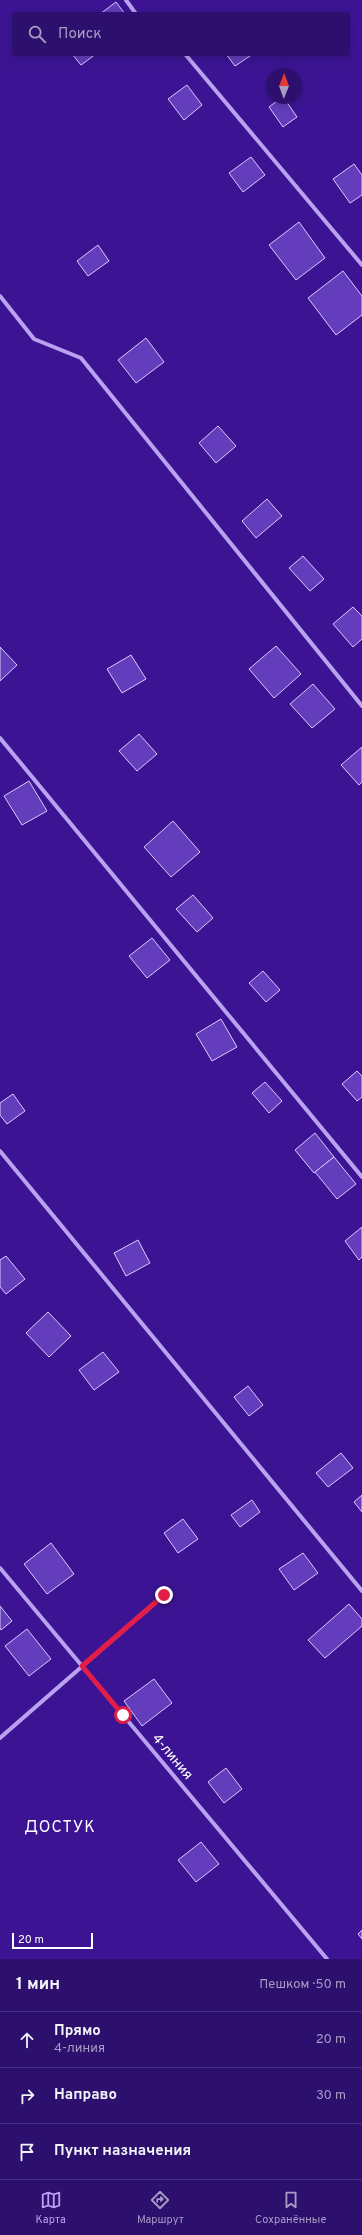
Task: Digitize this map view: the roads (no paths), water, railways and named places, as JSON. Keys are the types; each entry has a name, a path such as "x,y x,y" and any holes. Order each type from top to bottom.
{"street":[{"path":"126,0 135,12"},
{"path":"187,56 362,265"},
{"path":"0,296 34,339 81,358 362,706"},
{"path":"0,738 362,1177"},
{"path":"0,1151 362,1591"},
{"name":"4-линия","path":"0,1568 327,1959"},
{"path":"0,1738 164,1595"}],"district":[{"name":"ДОСТУК","path":"60,1828"}]}
